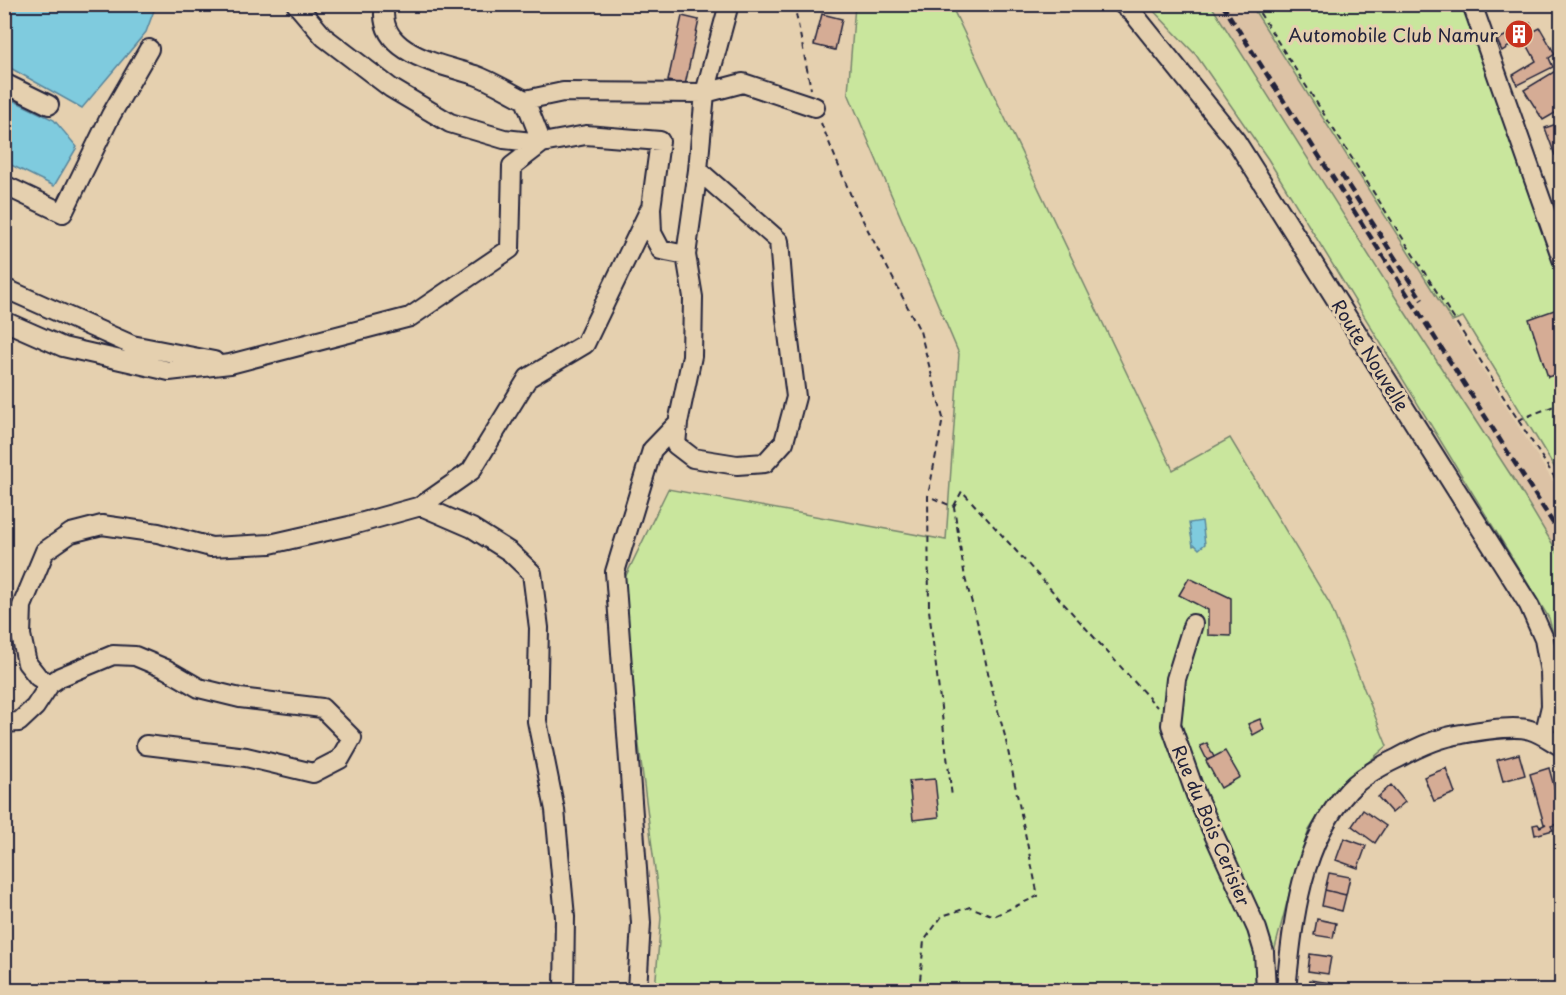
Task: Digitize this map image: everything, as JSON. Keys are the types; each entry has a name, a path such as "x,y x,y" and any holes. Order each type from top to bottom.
{"street":[{"path":"296,4 324,37 391,88 450,123 504,139 542,142 586,135 660,141 651,208 652,233 661,250 686,255"},
{"path":"385,4 384,11 389,34 408,52 437,65 477,76 525,100 563,92 705,93 743,84 815,107"},
{"path":"698,170 778,241 796,397 784,442 765,463 737,465 693,458 676,445 678,423 692,356 693,297 686,255 698,170 705,93 729,4"},
{"name":"Route Nouvelle","path":"1122,4 1133,13 1236,141 1529,605 1544,639 1550,672 1551,706 1544,736"},
{"path":"1472,4 1562,258"},
{"path":"4,185 63,213 111,115 149,49"},
{"path":"4,83 49,105"},
{"path":"525,100 542,142"},
{"path":"4,321 63,347 169,371 230,364 410,317 510,249 512,166 542,142"},
{"path":"50,684 38,677 27,663 21,634 22,606 45,551 71,533 102,525 158,533 211,547 270,544 422,506 471,471 528,378 585,344 651,208"},
{"path":"4,288 132,345 230,364"},
{"path":"637,990 641,923 615,572 652,450 678,423"},
{"path":"422,506 472,528 510,552 532,573 539,628 537,721 555,810 565,917 564,990"},
{"name":"Rue du Bois Cerisier","path":"1193,624 1176,679 1171,726 1196,795 1257,929 1263,952 1266,990"},
{"path":"4,723 19,722 35,707 50,684 60,677 113,655 135,656 166,669 199,688 240,698 322,708 352,738 340,759 313,772 246,757 146,745"},
{"path":"1286,990 1293,923 1307,866 1327,819 1350,789 1376,769 1417,748 1449,736 1486,730 1528,729 1562,747"}],"path":[{"path":"794,4 815,107 854,203 920,331 943,418 928,496 929,610 952,797"},
{"path":"1254,4 1562,489"},
{"path":"1518,420 1562,403"},
{"path":"919,990 924,941 942,916 970,907 994,916 1038,896 1005,736 965,578 954,507 962,491 1167,718 1171,726"},
{"path":"928,496 954,507"}],"shaded area":[{"path":"1211,5 1251,5 1452,321 1561,494 1561,558 1516,483 1399,303"}],"green space":[{"path":"855,5 951,5 1173,470 1230,438 1330,604 1387,746 1333,793 1309,830 1295,872 1264,990 655,990 661,917 619,590 668,489 946,540 959,354 848,93"},
{"path":"1148,5 1211,5 1399,303 1516,483 1561,558 1561,696 1557,648 1549,618 1268,159 1196,55"},
{"path":"1251,5 1472,5 1561,259 1561,281 1557,283 1562,295 1561,478 1463,317 1452,321"}],"water":[{"path":"4,5 156,5 146,32 82,108 5,65"},
{"path":"4,96 54,120 77,147 54,186 5,162"},
{"path":"1202,521 1205,544 1199,549 1193,546 1189,523"}],"building":[{"path":"822,14 842,19 835,50 814,45"},
{"path":"682,16 699,20 685,85 668,81"},
{"name":"Automobile Club Namur","path":"1530,23 1534,31 1502,51 1497,40"},
{"path":"1540,28 1555,54 1549,58 1553,67 1517,85 1513,75 1536,61 1523,37"},
{"path":"1562,67 1562,109 1543,120 1524,90"},
{"path":"1562,122 1562,153 1555,155 1545,128"},
{"path":"1560,308 1562,372 1548,377 1529,319"},
{"path":"1189,578 1231,598 1231,636 1208,635 1208,610 1179,595"},
{"path":"1260,719 1264,729 1253,735 1248,724"},
{"path":"1207,743 1214,757 1207,760 1200,746"},
{"path":"1225,751 1240,777 1221,788 1206,761"},
{"path":"1519,754 1525,775 1503,781 1497,760"},
{"path":"1446,768 1455,793 1434,801 1424,777"},
{"path":"1549,768 1558,801 1562,800 1562,823 1551,826 1553,830 1535,835 1533,825 1538,824 1540,827 1546,824 1544,824 1530,774"},
{"path":"935,779 939,817 913,820 909,781"},
{"path":"1391,785 1405,802 1392,813 1378,797"},
{"path":"1363,810 1386,826 1375,843 1352,826"},
{"path":"1344,838 1366,846 1358,868 1336,860"},
{"path":"1329,873 1350,877 1346,895 1325,890"},
{"path":"1325,890 1346,895 1342,911 1322,906"},
{"path":"1317,919 1336,923 1333,938 1314,935"},
{"path":"1310,954 1331,957 1328,974 1308,971"},
{"path":"1310,980 1330,983 1329,990 1308,990"}],"railway":[{"path":"1222,4 1562,537"},
{"path":"1341,174 1422,300"}],"place":[{"name":"Automobile Club Namur","path":"1519,34"}]}
